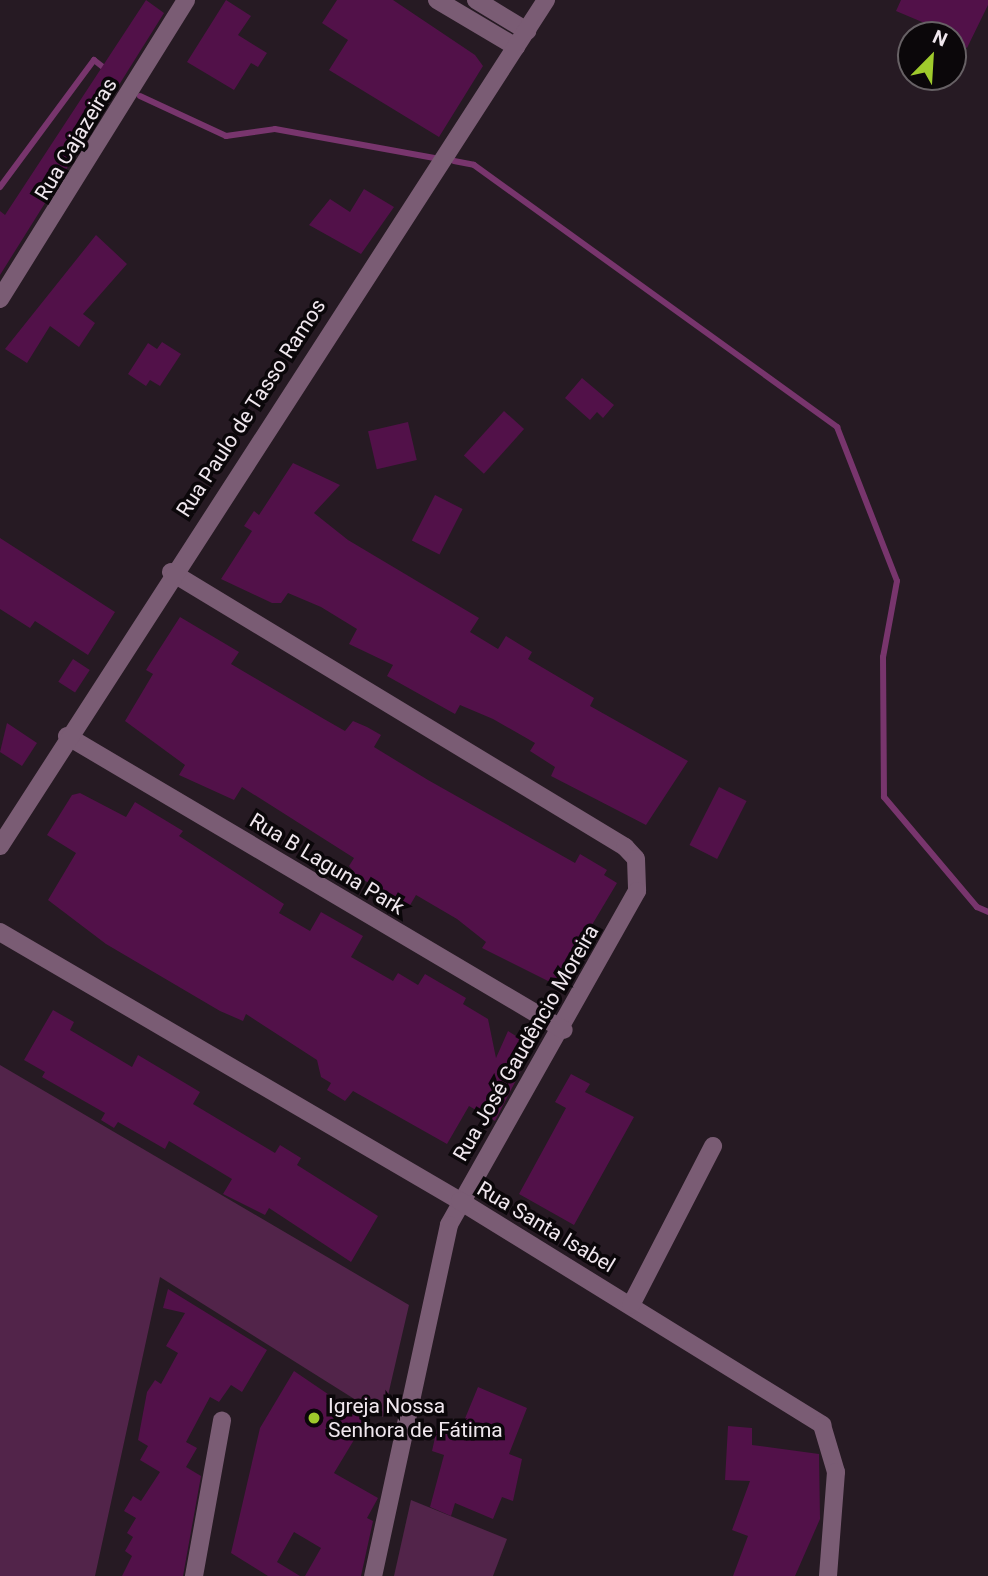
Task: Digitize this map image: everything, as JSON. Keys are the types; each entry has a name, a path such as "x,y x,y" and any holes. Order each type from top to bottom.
{"street":[{"name":"Rua Cajazeiras","path":"0,299 186,0"},
{"path":"437,0 516,47"},
{"path":"476,0 527,31"},
{"name":"Rua Paulo de Tasso Ramos","path":"0,846 171,572 546,0"},
{"name":"Rua José Gaudêncio Moreira","path":"171,572 625,847 636,859 637,891 564,1030 460,1201 441,1249 373,1576"},
{"name":"Rua B Laguna Park","path":"67,736 564,1030"},
{"name":"Rua Santa Isabel","path":"0,932 460,1201 822,1424 836,1472 828,1576"},
{"path":"631,1305 713,1146"},
{"path":"194,1576 222,1421"}],"shaded area":[{"path":"0,1065 409,1305 383,1417 160,1277 95,1576 0,1576"},
{"path":"411,1500 507,1539 493,1576 394,1576"}],"building":[{"path":"146,0 164,13 0,275 0,211 5,215"},
{"path":"226,0 251,16 238,35 267,53 258,67 251,63 234,90 187,62"},
{"path":"337,0 393,0 475,55 483,66 439,137 329,70 348,40 322,23"},
{"path":"901,0 988,0 967,48 967,21 920,21 896,11"},
{"path":"364,189 394,207 361,254 309,225 330,199 350,212"},
{"path":"96,235 127,264 83,314 95,323 79,347 50,326 27,363 5,349"},
{"path":"162,342 181,354 160,386 150,380 146,386 128,374 148,343 157,349"},
{"path":"582,378 614,405 603,418 597,412 590,420 565,398"},
{"path":"504,411 524,429 484,474 464,456"},
{"path":"408,422 417,460 377,469 368,431"},
{"path":"293,463 340,485 314,513 348,540 479,618 470,632 498,649 506,636 532,652 528,659 594,698 590,706 688,761 646,825 551,776 555,767 530,751 535,743 493,719 460,705 455,714 387,676 393,665 349,644 357,629 321,607 288,593 281,603 272,603 221,579 252,531 244,526 254,511 259,515"},
{"path":"435,495 463,509 439,555 412,540"},
{"path":"0,538 115,612 88,655 35,621 30,628 0,609"},
{"path":"180,617 239,652 231,664 345,731 353,721 367,727 381,735 374,747 428,780 575,863 580,854 607,870 604,875 617,883 556,985 482,948 486,942 457,919 416,895 409,907 357,876 349,866 354,858 242,787 234,800 179,775 185,765 125,721 153,674 146,670"},
{"path":"73,659 90,670 75,693 58,682"},
{"path":"7,723 37,743 22,766 0,752"},
{"path":"719,787 747,801 717,859 689,845"},
{"path":"80,793 126,817 135,802 183,831 179,836 284,904 279,913 310,931 321,912 363,936 351,957 393,981 398,973 418,985 425,974 466,998 463,1004 488,1019 496,1058 508,1031 533,1047 495,1121 469,1106 447,1144 353,1091 345,1101 327,1090 331,1083 321,1077 317,1060 246,1014 243,1021 220,1011 106,944 48,900 76,853 47,835 72,795"},
{"path":"53,1010 74,1022 70,1030 132,1067 138,1055 200,1092 193,1104 275,1153 280,1145 301,1158 297,1165 378,1216 351,1262 269,1208 265,1215 223,1194 232,1179 169,1141 165,1149 118,1122 114,1128 101,1120 105,1113 42,1077 45,1072 24,1060"},
{"path":"571,1074 590,1084 585,1092 634,1117 574,1225 519,1194 566,1108 555,1102"},
{"path":"168,1289 267,1350 242,1392 231,1385 219,1402 210,1397 186,1442 197,1448 186,1467 201,1476 183,1576 122,1576 132,1556 125,1551 133,1537 127,1533 136,1518 124,1511 133,1496 141,1501 160,1472 140,1460 148,1446 138,1440 147,1392 155,1380 161,1384 178,1353 166,1346 185,1313 163,1308"},
{"path":"294,1371 366,1420 334,1473 378,1498 367,1518 373,1521 361,1576 305,1576 321,1548 294,1532 277,1562 300,1576 268,1576 231,1553 260,1428"},
{"path":"478,1387 527,1408 509,1454 522,1459 513,1501 502,1497 493,1519 455,1503 451,1516 430,1507 444,1455 432,1451 438,1424 459,1433"},
{"path":"728,1426 752,1428 752,1445 819,1454 820,1519 795,1576 733,1576 748,1536 732,1530 750,1481 725,1480"}],"waterway":[{"path":"0,187 94,60 108,71"},
{"path":"140,96 226,136 275,129 434,158"},
{"path":"454,161 474,165 837,427 897,581 883,657 884,797 977,907 988,912"}],"place":[{"name":"Igreja Nossa Senhora de Fátima","path":"314,1418"}]}
